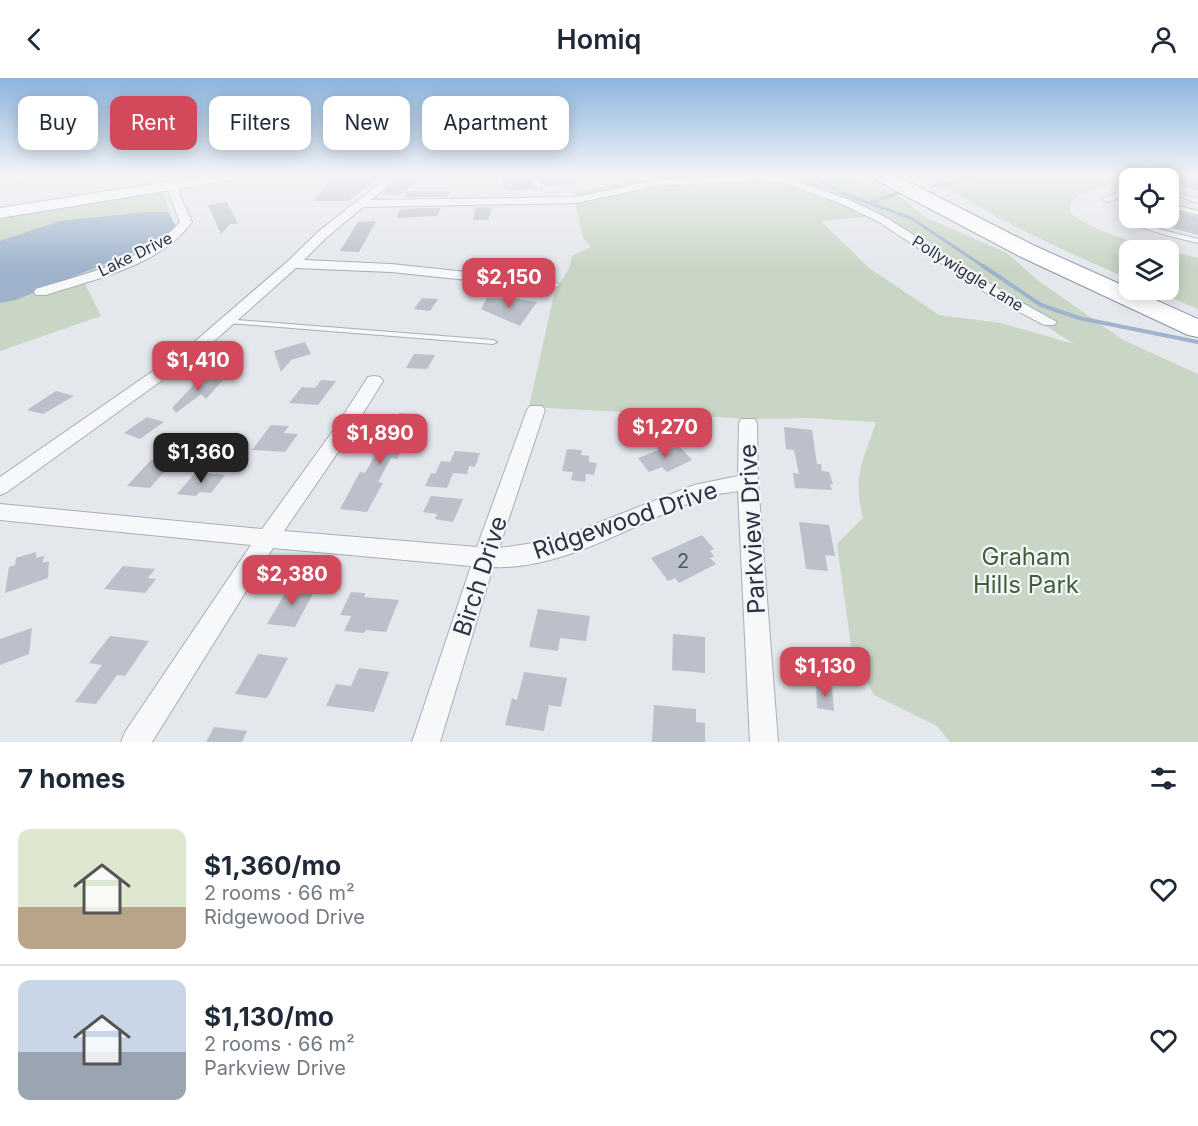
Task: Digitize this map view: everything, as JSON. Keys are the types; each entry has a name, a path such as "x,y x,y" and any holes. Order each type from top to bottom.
{"highway":[{"path":"941,206 1027,250 1198,330"},
{"path":"952,206 1033,247 1198,322"}],"main road":[{"path":"0,213 44,206"}],"street":[{"name":"Lake Drive","path":"41,292 119,264 169,240 180,232 186,222 179,206"},
{"path":"0,487 184,357 228,321 357,206"},
{"name":"Pollywiggle Lane","path":"854,206 883,220 1000,296 1049,322"},
{"path":"293,264 420,270 553,285"},
{"path":"135,742 267,539 342,432 374,381"},
{"name":"Birch Drive","path":"426,742 485,557 536,410"},
{"name":"Parkview Drive","path":"748,423 747,482 764,742"},
{"name":"Ridgewood Drive","path":"0,512 438,555 508,558 557,549 702,490 747,482"}],"lane":[{"path":"1179,208 1198,213"},
{"path":"1152,228 1198,241"},
{"path":"228,321 493,342"}],"green space":[{"path":"69,206 168,206 175,226 161,241 82,278 101,316 0,351 0,217"},
{"name":"Graham Hills Park","path":"576,206 912,206 927,218 1007,253 1036,279 1123,340 1198,374 1198,742 950,742 937,726 874,695 852,653 837,544 863,518 859,479 876,422 808,418 754,419 529,407 555,290 569,269 572,256 591,247 583,238","holes":["874,216 1074,344 1001,323 939,315 869,268 821,221"]},
{"path":"978,206 1070,206 1070,213 1084,222 1128,240 1119,240 1119,274 1052,244"},
{"path":"1179,254 1198,258 1198,309 1177,300 1179,300"}],"water":[{"path":"146,212 168,212 178,230 158,242 16,300 0,303 0,241 60,221"}],"building":[{"path":"208,206 229,206 238,224 230,224 221,234"},
{"path":"475,207 492,207 488,220 473,220"},
{"path":"441,208 437,216 397,218 400,209"},
{"path":"1179,212 1198,217 1198,235 1172,228 1179,228"},
{"path":"376,221 359,252 340,251 358,222"},
{"path":"422,298 438,299 430,311 414,309"},
{"path":"487,298 537,302 520,326 481,309"},
{"path":"305,342 311,354 291,360 281,372 274,351"},
{"path":"414,354 435,355 427,369 406,368"},
{"path":"200,378 223,380 206,399 201,394 176,413 172,408"},
{"path":"321,380 336,381 318,405 289,403 302,387 315,388"},
{"path":"56,391 74,396 43,414 27,410"},
{"path":"399,413 420,414 397,459 391,458 378,482 383,483 367,512 340,509 360,472 365,473"},
{"path":"147,417 164,422 140,439 124,433"},
{"path":"271,425 289,426 284,433 298,434 285,452 252,450"},
{"path":"784,427 812,430 817,464 821,464 822,471 829,472 833,484 830,484 832,490 795,488 793,473 799,474 794,450 786,449"},
{"path":"668,446 671,449 679,446 692,460 667,472 662,467 649,472 638,458"},
{"path":"567,449 582,450 581,455 589,456 589,462 597,463 594,475 586,474 585,482 571,480 573,472 562,471"},
{"path":"455,451 480,453 475,467 469,466 467,474 453,473 447,488 425,486 431,473 435,474 441,461 450,462"},
{"path":"151,460 173,462 150,488 127,486"},
{"path":"196,472 225,475 211,493 200,492 196,496 177,494"},
{"path":"431,496 463,499 453,522 435,519 437,514 423,512"},
{"path":"799,522 829,525 835,556 825,555 828,571 806,569"},
{"path":"702,535 714,549 710,551 714,556 710,558 716,564 679,583 675,578 668,581 651,558"},
{"path":"36,552 36,558 44,556 43,563 49,561 48,578 5,593 9,567 15,565 16,558"},
{"path":"123,566 155,569 148,578 156,579 145,593 104,589"},
{"path":"290,585 316,588 295,627 267,624"},
{"path":"351,592 365,593 364,597 399,600 386,632 344,631 351,616 340,615"},
{"path":"538,609 590,616 586,641 560,638 558,651 529,647"},
{"path":"32,628 29,654 0,665 0,639"},
{"path":"673,634 705,637 705,673 672,670"},
{"path":"110,636 149,641 125,676 117,675 96,704 75,702 102,665 89,663"},
{"path":"258,654 288,658 267,698 235,694"},
{"path":"359,668 389,672 374,712 326,706 336,684 351,686"},
{"path":"524,672 567,678 561,707 549,705 544,731 505,725 512,698 517,700"},
{"path":"816,685 832,688 834,711 817,708"},
{"path":"654,705 696,709 696,722 705,723 705,742 652,742"},
{"path":"214,727 247,731 242,742 206,742"}],"waterway":[{"path":"877,206 911,218 983,266"},
{"path":"983,266 1041,305 1079,318 1198,342"}]}
